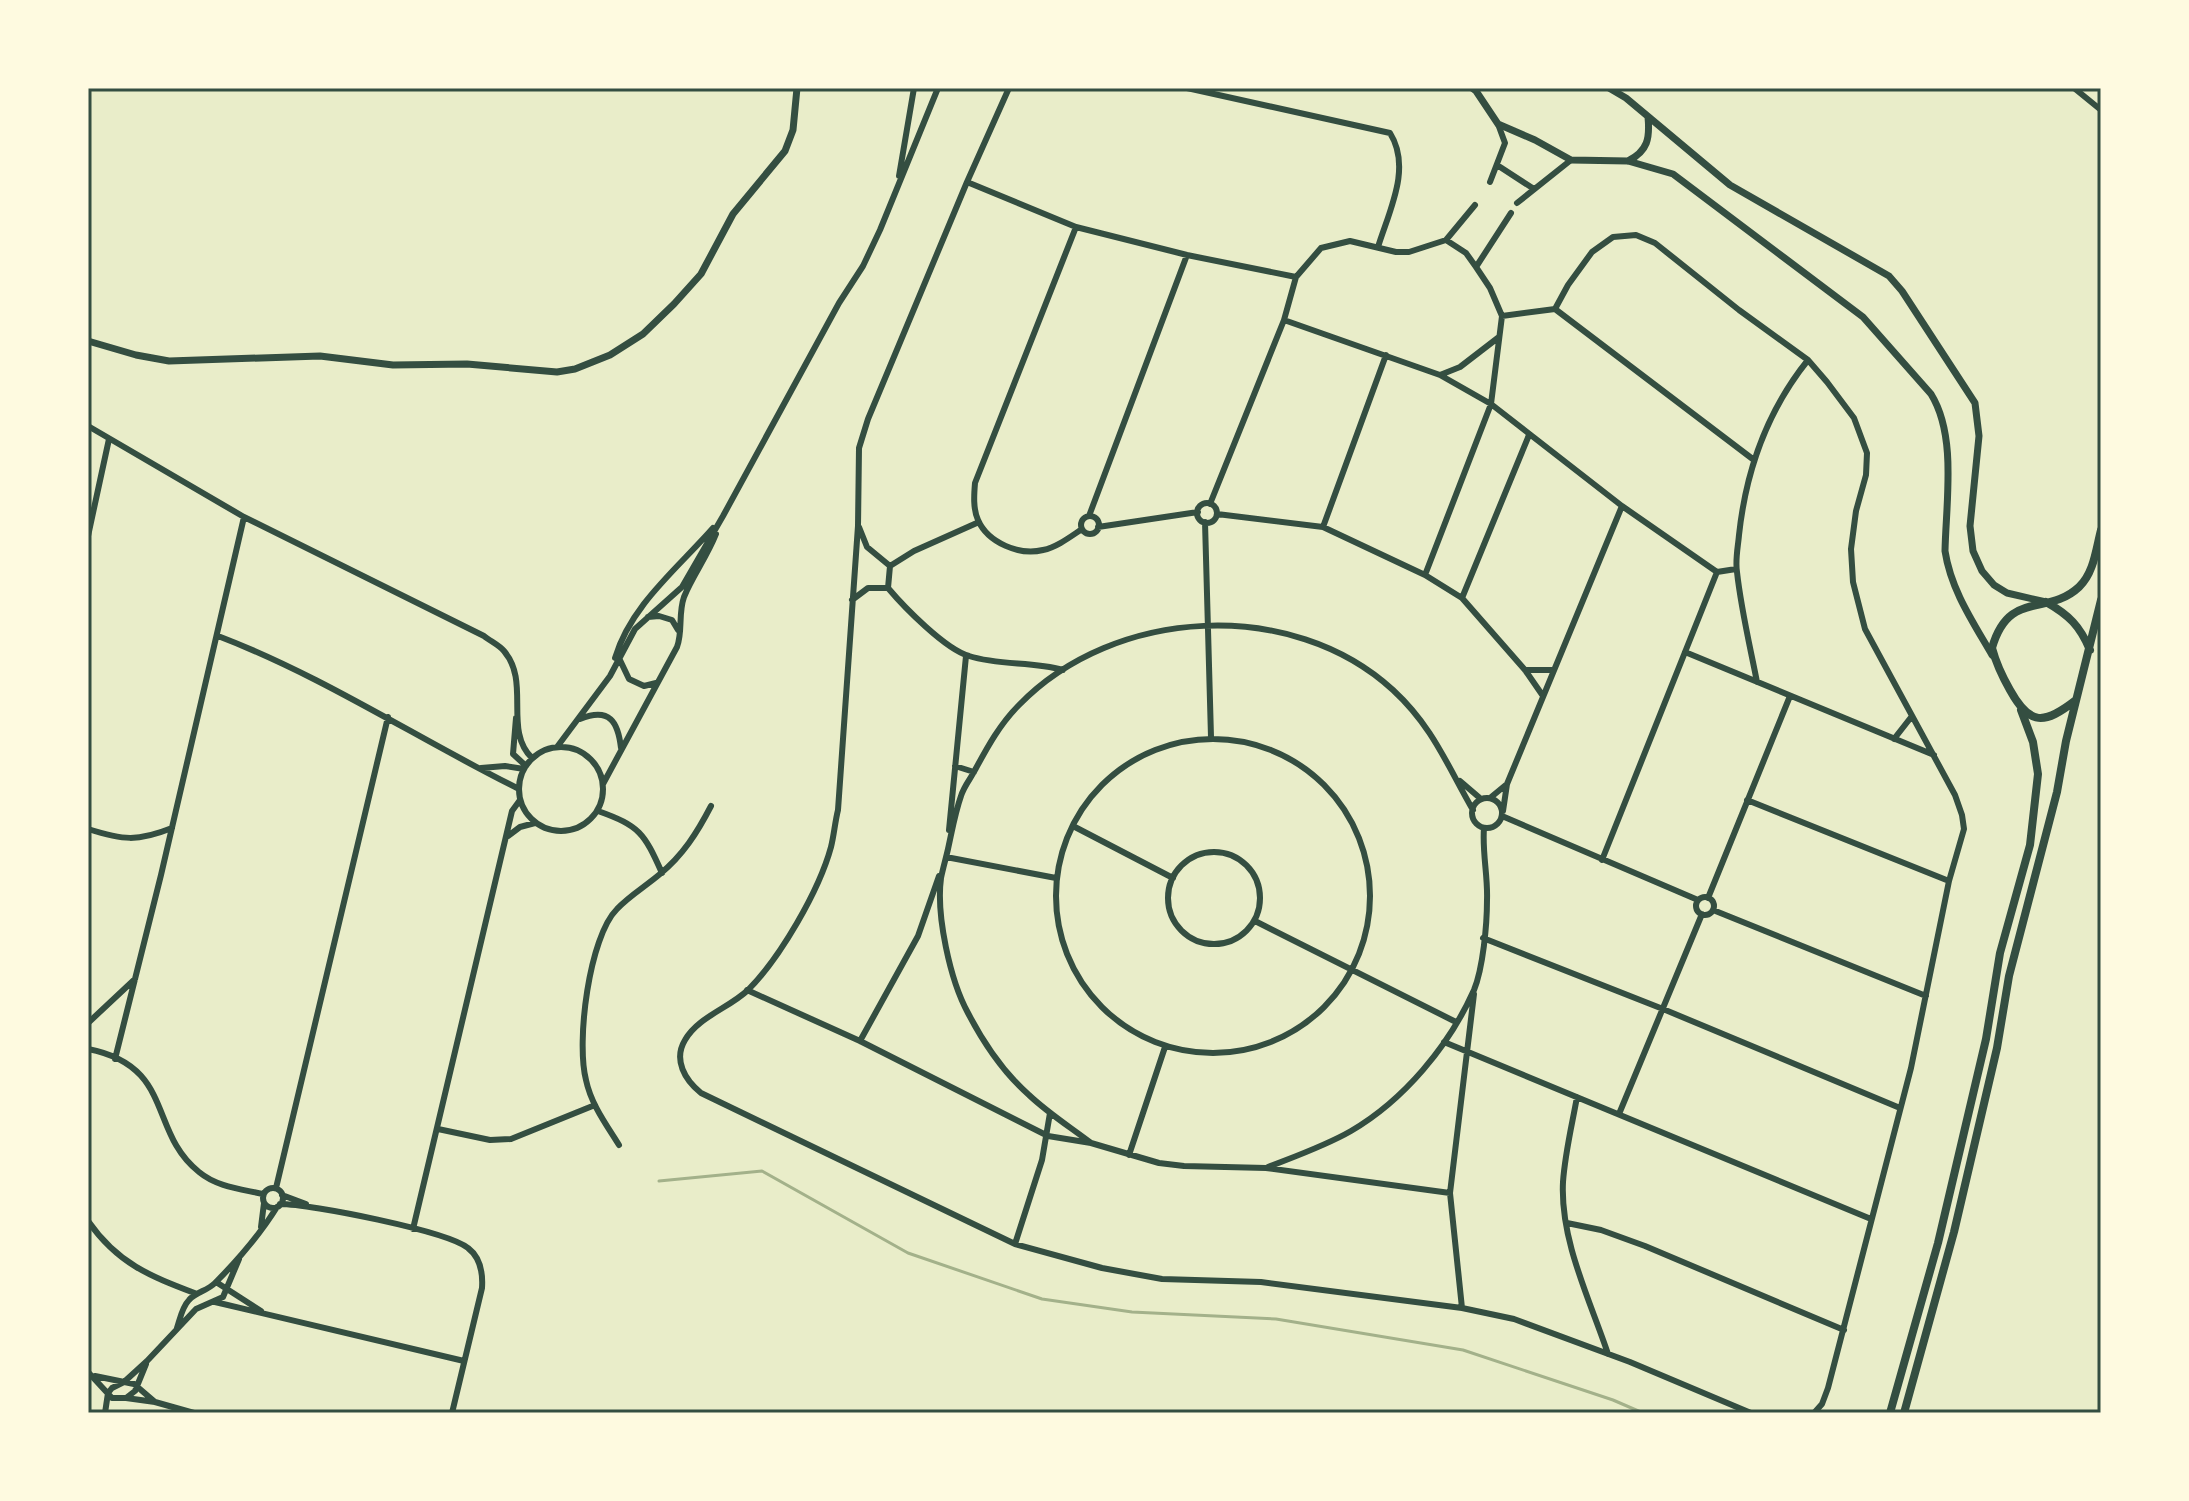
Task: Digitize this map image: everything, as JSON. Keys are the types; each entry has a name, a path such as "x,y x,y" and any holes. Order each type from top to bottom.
{"main road":[{"path":"1890,1413 1938,1243 1986,1039 2000,953 2030,845 2038,774 2033,742 1992,648 2004,622 2019,609 2046,602 2078,588 2090,573 2101,530"},
{"path":"1904,1413 1954,1232 1997,1048 2009,976 2057,792 2101,600"},
{"path":"2046,602 2073,619 2090,651"},
{"path":"2021,710 2028,715 2045,718 2076,700"}],"street":[{"path":"88,341 169,361 320,356 393,365 467,364 557,372 575,369 610,355 643,334 701,274 733,214 785,151 793,130 797,88"},
{"path":"897,188 914,88"},
{"path":"557,747 610,676 635,629 682,587 839,303 863,266 938,88"},
{"path":"1009,88 873,406 859,448 857,547 838,810 831,847 800,916 778,951 747,990 686,1038 680,1059 687,1079 701,1093 1015,1244 1102,1268 1162,1279 1261,1282 1462,1308 1514,1319 1751,1413"},
{"path":"1187,88 1390,133 1400,152 1401,167 1378,247"},
{"path":"1609,88 1626,98 1730,185 1889,276 1902,291 1975,403 1979,436 1970,526 1973,551 1982,571 1994,585 2007,593 2046,602"},
{"path":"2074,88 2101,109"},
{"path":"1475,89 1498,124 1505,143 1490,182"},
{"path":"1628,161 1646,147 1650,134 1648,117"},
{"path":"1498,124 1571,160 1628,161 1673,174 1863,317 1939,407 1947,438 1945,551 1948,569 1953,586 1997,664"},
{"path":"1517,203 1571,160"},
{"path":"1497,165 1534,189"},
{"path":"967,182 1076,227 1187,255 1296,277"},
{"path":"1210,504 1284,320 1296,277 1321,248 1350,241 1409,252 1444,240 1475,205"},
{"path":"1476,267 1511,213"},
{"path":"1076,227 975,483 974,498 979,522 1004,545 1015,550 1042,550 1082,529"},
{"path":"1555,309 1592,252 1613,237 1636,235 1655,243 1808,360 1854,418 1867,453 1866,475 1856,511 1851,549 1853,582 1865,629 1934,755 1962,815 1964,829 1949,881 1900,1108 1844,1330 1822,1404 1814,1413"},
{"path":"1425,575 1491,404 1502,316 1490,288 1466,253 1444,240"},
{"path":"1082,529 1082,521 1089,516 1187,255"},
{"path":"1502,316 1555,309 1754,460"},
{"path":"1284,320 1440,375 1491,404 1622,506 1717,572 1736,569"},
{"path":"1440,375 1460,367 1499,337"},
{"path":"1323,527 1386,355"},
{"path":"1757,682 1736,569 1743,499 1773,411 1808,360"},
{"path":"88,426 244,517 484,636 503,650 517,678 512,749 525,767"},
{"path":"1462,598 1529,435"},
{"path":"88,536 109,439"},
{"path":"1210,504 1201,506 1198,512 1200,518 1205,522 1213,521 1217,514"},
{"path":"1210,504 1217,514 1323,527 1425,575 1462,598 1525,670 1543,696"},
{"path":"1476,823 1484,828 1498,824 1507,784 1622,506"},
{"path":"1082,529 1089,534 1098,527 1198,512"},
{"path":"603,784 592,760 582,752 557,747 543,751 525,767 519,789 520,800 535,823 557,832 581,827 598,811 603,784 681,637 680,610 709,554 723,516"},
{"path":"610,676 628,625 649,597 723,516"},
{"path":"1089,516 1096,519 1098,527"},
{"path":"115,1059 244,517"},
{"path":"890,566 914,551 979,522"},
{"path":"1205,522 1211,737"},
{"path":"858,526 867,547 890,566"},
{"path":"857,547 867,547"},
{"path":"890,566 888,588 918,621 966,656 1036,663 1063,670"},
{"path":"1602,860 1717,572"},
{"path":"854,578 868,588 888,588"},
{"path":"852,600 868,588"},
{"path":"645,618 659,616 672,620 681,637"},
{"path":"1091,1143 1027,1094 1004,1068 966,1010 944,928 941,880 961,793 994,734 1020,704 1063,670 1101,648 1170,628 1206,624 1251,627 1324,647 1391,688 1416,713 1458,779 1473,810 1483,844"},
{"path":"218,636 262,654 388,717 519,789"},
{"path":"1685,652 1934,755"},
{"path":"860,1041 918,936 946,857 966,656"},
{"path":"619,658 629,679 644,686 658,681"},
{"path":"1525,670 1554,670"},
{"path":"1708,898 1790,696"},
{"path":"517,707 522,748 532,758"},
{"path":"577,720 600,714 611,718 619,734 621,748"},
{"path":"1894,739 1912,716"},
{"path":"276,1188 388,717"},
{"path":"1211,737 1234,738 1268,747 1321,782 1343,806 1367,859 1371,894 1368,932 1355,971 1331,1000 1309,1019 1258,1046 1224,1052 1191,1052 1165,1047 1134,1032 1113,1018 1074,972 1063,946 1056,912 1056,878 1073,826 1089,800 1119,768 1162,746 1211,737"},
{"path":"955,766 974,772"},
{"path":"477,768 525,767"},
{"path":"1458,779 1481,799 1490,798 1507,784"},
{"path":"1490,798 1499,803 1502,814"},
{"path":"1473,810 1481,799"},
{"path":"413,1229 512,811 520,800"},
{"path":"1747,800 1949,881"},
{"path":"619,1145 595,1105 586,1081 581,1034 593,966 609,919 662,873 696,836 711,806"},
{"path":"598,811 622,820 643,834 662,873"},
{"path":"1502,814 1698,900 1708,898 1713,902 1713,910"},
{"path":"508,836 520,827 535,823"},
{"path":"1073,826 1173,878"},
{"path":"88,829 120,839 151,837 172,828"},
{"path":"1462,1308 1450,1193 1487,900 1484,828"},
{"path":"1218,853 1231,855 1251,871 1257,883 1259,908 1255,921 1234,940 1220,944 1206,944 1192,939 1173,918 1169,904 1173,878 1182,865 1193,858 1218,853"},
{"path":"946,857 1056,878"},
{"path":"1698,900 1697,908 1702,914"},
{"path":"1713,910 1926,996"},
{"path":"1702,914 1713,910"},
{"path":"1619,1114 1702,914"},
{"path":"1255,921 1456,1022"},
{"path":"1483,938 1900,1108"},
{"path":"88,1023 135,979"},
{"path":"1266,1168 1350,1132 1380,1112 1403,1091 1444,1042 1475,988"},
{"path":"747,990 860,1041 1048,1136 1091,1143 1129,1155 1184,1166 1266,1168 1450,1193"},
{"path":"1444,1042 1871,1219"},
{"path":"1129,1155 1165,1047"},
{"path":"88,1049 133,1069 152,1088 176,1147 197,1171 224,1185 263,1194"},
{"path":"1577,1097 1563,1181 1567,1223 1573,1251 1608,1354"},
{"path":"438,1129 490,1140 511,1139 595,1105"},
{"path":"1015,1244 1048,1136 1050,1113"},
{"path":"263,1194 270,1188 276,1188 282,1195 313,1207 413,1229 459,1243 476,1256 482,1288 452,1413"},
{"path":"259,1235 263,1194"},
{"path":"176,1332 186,1303 216,1282 239,1259 279,1206 282,1195"},
{"path":"264,1203 270,1208 313,1207"},
{"path":"88,1221 131,1265 174,1287 197,1294"},
{"path":"1567,1223 1601,1230 1645,1246 1844,1330"},
{"path":"107,1413 108,1393 112,1388 124,1382 147,1361 196,1309 223,1297 239,1259"},
{"path":"216,1282 264,1313"},
{"path":"174,1287 186,1303 196,1309"},
{"path":"215,1302 464,1361"},
{"path":"107,1413 139,1386 147,1361"},
{"path":"90,1374 139,1386 155,1402"},
{"path":"90,1374 112,1398 155,1402 194,1413"}],"waterway":[{"path":"659,1181 762,1171 908,1253 1042,1299 1132,1312 1276,1319 1463,1350 1643,1413"}]}
